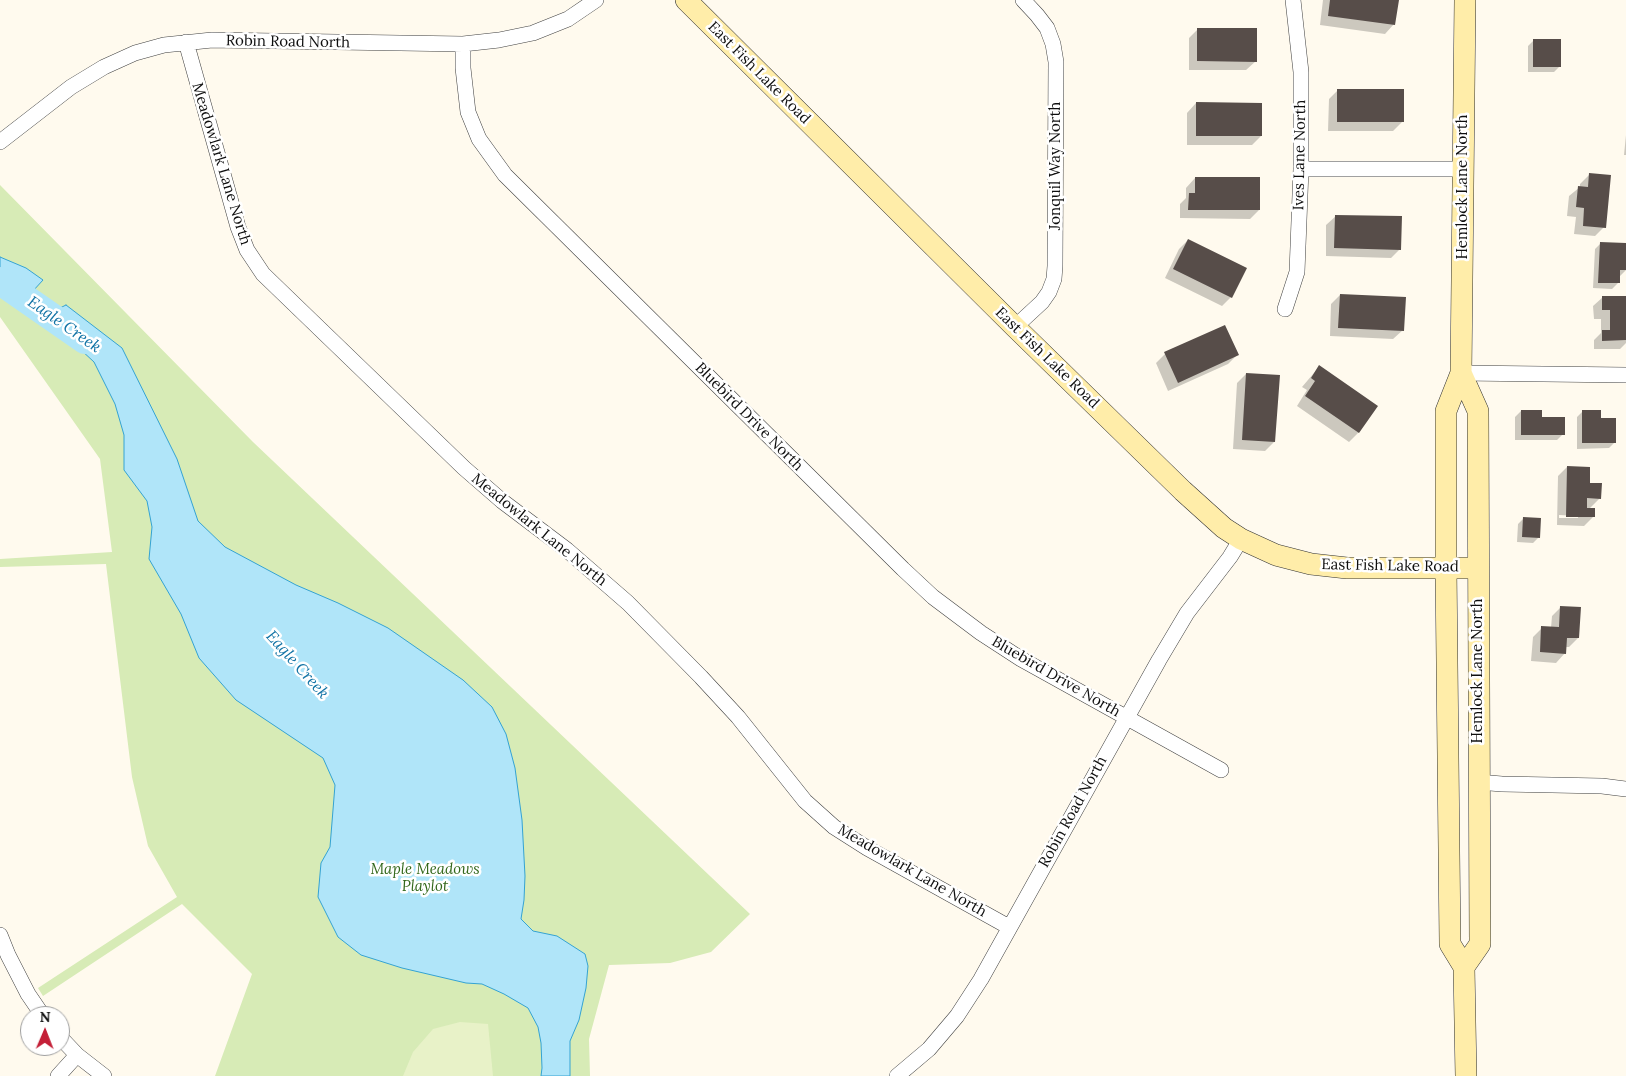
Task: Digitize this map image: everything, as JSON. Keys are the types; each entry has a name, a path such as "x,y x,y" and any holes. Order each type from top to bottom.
{"main road":[{"name":"East Fish Lake Road","path":"686,0 1014,327 1183,491 1224,528 1241,539 1276,555 1311,564 1347,568 1478,568"},
{"name":"Hemlock Lane North","path":"1465,0 1461,373 1446,411 1446,568 1450,944 1464,968 1466,1076"},
{"name":"Hemlock Lane North","path":"1461,373 1478,411 1480,944 1464,968"}],"street":[{"name":"Robin Road North","path":"0,142 71,87 104,67 135,53 164,45 212,40 463,44 499,40 532,33 568,19 596,0"},
{"name":"Jonquil Way North","path":"1014,327 1042,302 1049,292 1054,279 1055,266 1056,62 1053,44 1047,28 1022,0"},
{"name":"Ives Lane North","path":"1285,309 1298,272 1301,169 1301,72 1293,0"},
{"name":"Meadowlark Lane North","path":"186,42 238,226 247,250 263,274 464,468 502,501 574,555 628,603 738,717 805,801 834,828 1009,927"},
{"name":"Bluebird Drive North","path":"463,44 462,68 468,112 479,139 505,175 904,570 933,597 1021,660 1221,770"},
{"path":"1301,169 1463,169"},
{"path":"1461,373 1626,376"},
{"name":"Robin Road North","path":"897,1076 929,1049 958,1016 981,979 1126,718 1187,613 1230,558 1241,539"},
{"path":"1478,782 1602,786 1626,789"},
{"path":"0,935 24,986 37,1006"},
{"path":"70,1047 104,1076"},
{"path":"58,1076 77,1054"}],"green space":[{"name":"Maple Meadows Playlot","path":"0,185 253,442 750,914 711,952 670,963 609,965 589,1039 590,1076 215,1076 252,974 182,904 43,996 38,988 177,897 148,846 132,777 106,564 0,567 0,559 112,552 100,459 0,317"},
{"path":"460,1022 488,1024 493,1076 403,1076 413,1052 433,1029"}],"water":[{"path":"0,257 26,268 43,280 22,303 0,291"},
{"path":"66,305 122,348 177,459 198,521 225,547 296,585 388,628 463,680 492,707 506,734 515,768 522,820 525,876 521,919 533,931 557,936 585,954 588,966 586,988 579,1020 570,1041 570,1076 541,1076 541,1043 538,1027 528,1008 482,984 466,983 402,968 361,955 338,937 318,897 321,863 330,847 335,785 323,758 236,700 199,658 181,614 149,559 152,527 147,501 124,470 124,435 115,404 94,362 52,323 60,308"}],"building":[{"path":"1330,0 1399,0 1395,25 1328,16"},
{"path":"1197,28 1257,28 1257,62 1197,61"},
{"path":"1533,39 1561,39 1561,67 1533,67"},
{"path":"1337,89 1404,89 1404,122 1337,122"},
{"path":"1196,102 1262,103 1262,136 1196,136"},
{"path":"1589,173 1611,175 1606,228 1583,226 1584,208 1576,207 1578,186 1588,187"},
{"path":"1195,177 1260,177 1260,210 1188,210 1189,193 1195,193"},
{"path":"1335,215 1402,216 1401,250 1334,248"},
{"path":"1188,239 1247,268 1232,298 1173,269"},
{"path":"1600,242 1626,243 1626,270 1620,270 1620,283 1598,283"},
{"path":"1340,294 1406,297 1404,331 1338,328"},
{"path":"1602,296 1626,296 1626,340 1602,341 1602,330 1610,330 1610,310 1602,310"},
{"path":"1225,325 1239,355 1178,383 1164,352"},
{"path":"1319,365 1378,406 1359,433 1305,396 1315,381 1311,378"},
{"path":"1246,373 1280,375 1275,442 1242,440"},
{"path":"1521,410 1542,410 1542,417 1565,417 1565,435 1521,435"},
{"path":"1582,410 1601,410 1601,418 1616,418 1616,443 1582,443"},
{"path":"1567,466 1590,467 1590,483 1602,483 1601,499 1587,498 1587,508 1595,508 1595,517 1566,517"},
{"path":"1523,517 1541,518 1540,538 1522,537"},
{"path":"1560,606 1581,607 1579,638 1567,638 1566,654 1540,652 1541,626 1559,627"}],"waterway":[{"name":"Eagle Creek","path":"0,281 85,340"}]}
